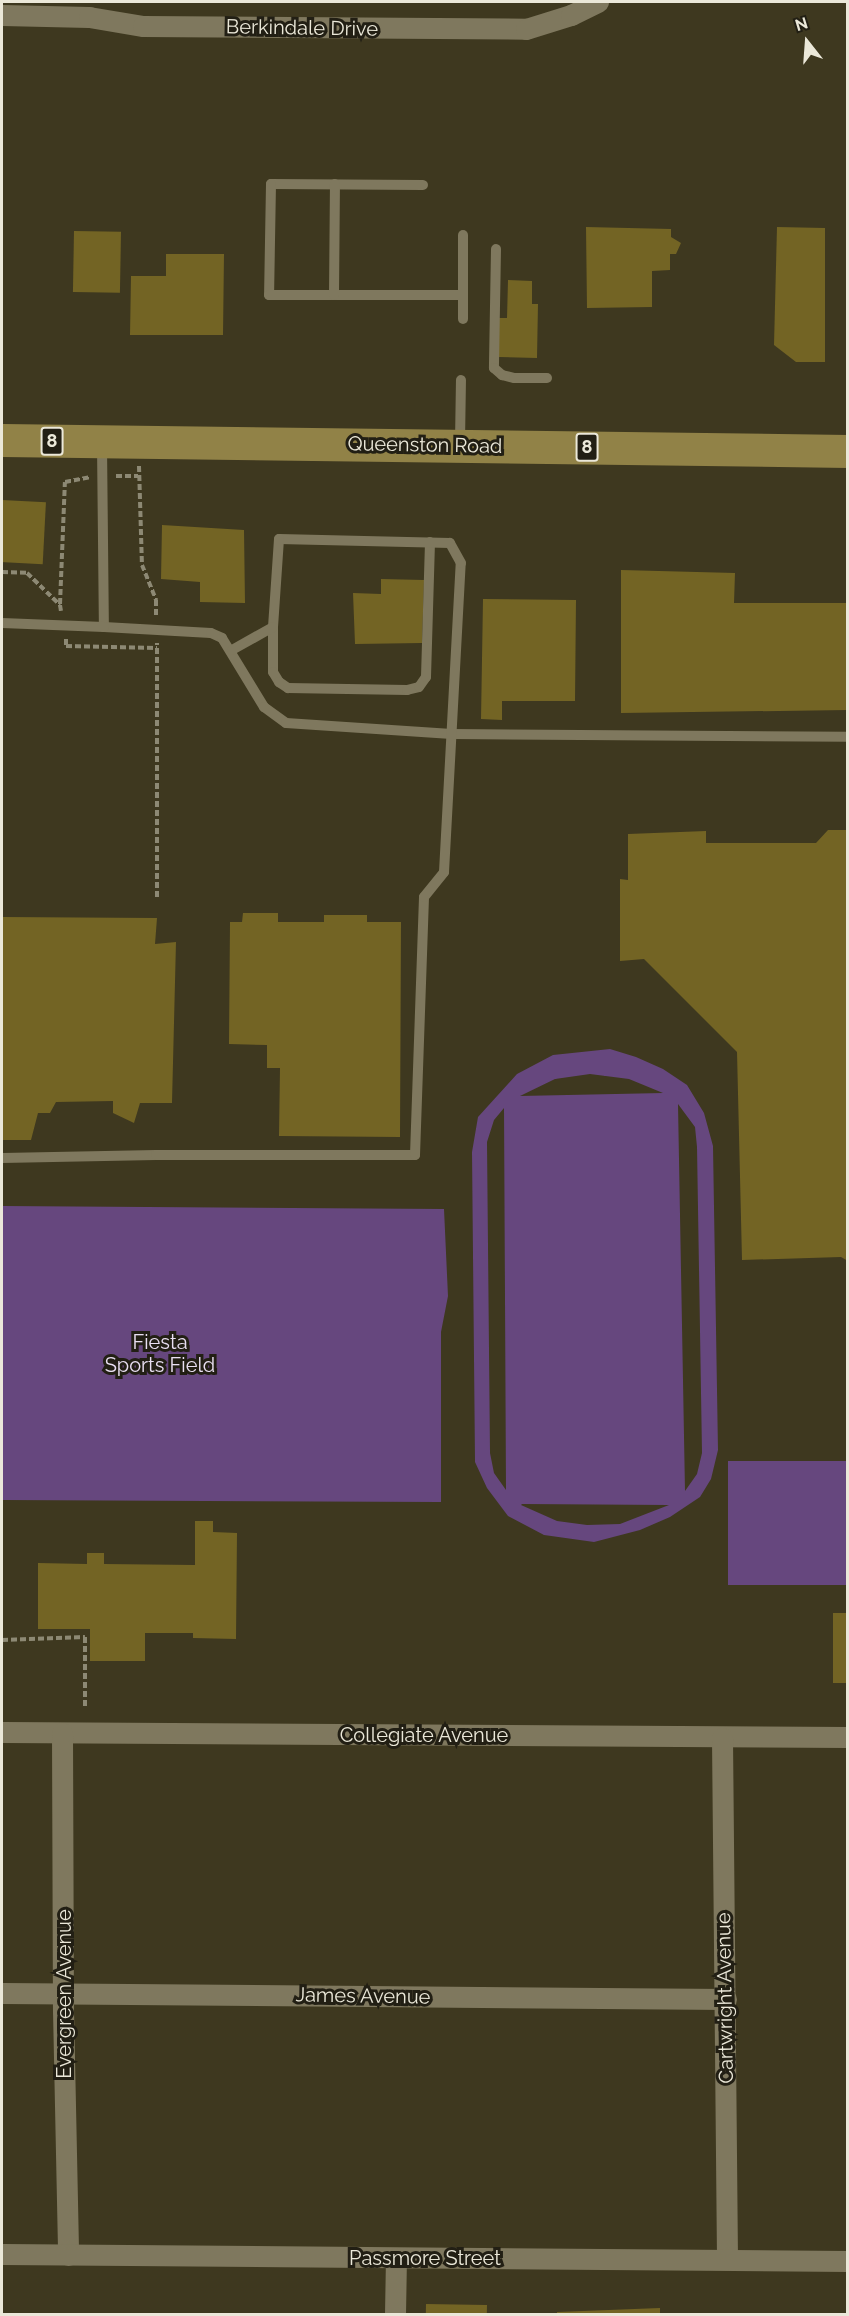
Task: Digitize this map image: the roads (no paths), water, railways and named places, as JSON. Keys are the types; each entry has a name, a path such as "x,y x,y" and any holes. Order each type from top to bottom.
{"main road":[{"name":"Queenston Road","path":"2,440 848,451"}],"street":[{"name":"Berkindale Drive","path":"2,15 89,9 143,26 526,29 571,15 598,2"},
{"name":"Collegiate Avenue","path":"2,1732 848,1737"},
{"name":"Evergreen Avenue","path":"62,1732 68,2255"},
{"name":"Cartwright Avenue","path":"722,1738 727,2258"},
{"name":"James Avenue","path":"2,1993 726,1999"},
{"name":"Passmore Street","path":"2,2254 396,2258 727,2258 848,2261"},
{"path":"395,2314 396,2258"}],"lane":[{"path":"423,184 270,184 269,295 463,295"},
{"path":"334,184 334,295"},
{"path":"463,235 463,319"},
{"path":"496,249 494,368 502,375 514,378 547,378"},
{"path":"460,446 461,380"},
{"path":"102,442 104,627"},
{"path":"2,1158 156,1155 415,1155 424,897 444,872 461,563 450,543 430,542 279,539 273,627 273,672 279,682 288,688 407,690 419,687 426,677 430,542"},
{"path":"2,623 211,633 222,638 232,650 264,707 286,723 452,734 848,737"},
{"path":"232,650 273,627"}],"park label":[{"name":"Fiesta Sports Field","path":"160,1354"}]}
